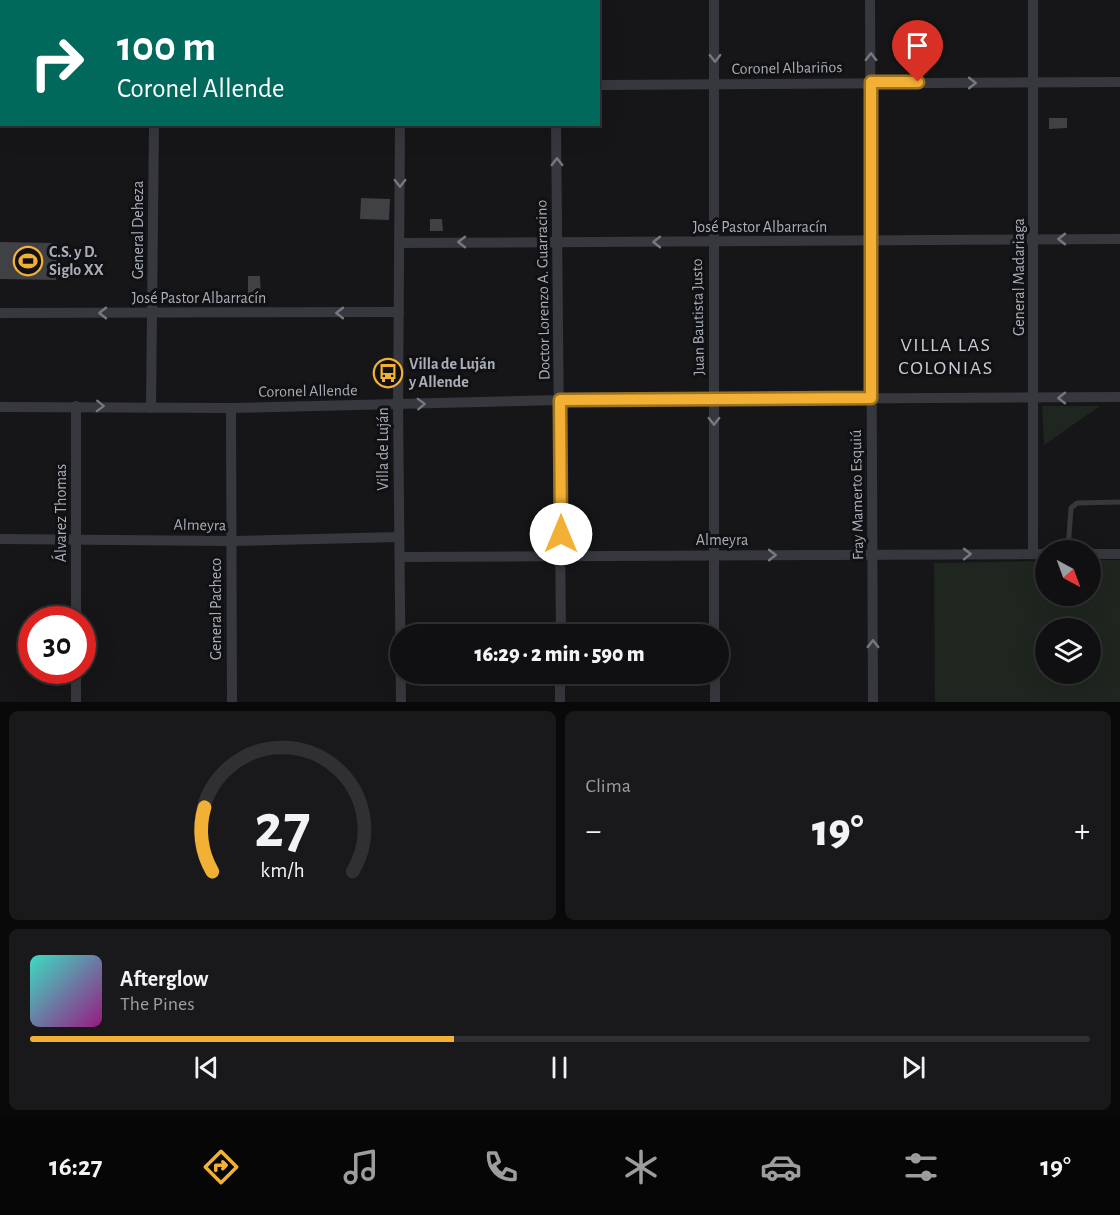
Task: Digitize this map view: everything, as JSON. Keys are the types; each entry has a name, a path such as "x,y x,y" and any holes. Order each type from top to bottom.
{"street":[{"name":"Juan Bautista Justo","path":"714,0 712,243 714,624"},
{"name":"Fray Mamerto Esquiú","path":"870,0 873,702"},
{"name":"General Madariaga","path":"1033,0 1033,554"},
{"name":"Coronel Albariños","path":"600,85 1120,82"},
{"name":"General Deheza","path":"151,408 154,126"},
{"name":"Villa de Luján","path":"400,126 398,405 401,702"},
{"name":"Doctor Lorenzo A. Guarracino","path":"556,126 561,624"},
{"name":"José Pastor Albarracín","path":"400,243 1120,239"},
{"name":"José Pastor Albarracín","path":"0,313 399,312"},
{"name":"Coronel Allende","path":"0,407 231,408 560,400 1120,397"},
{"name":"Álvarez Thomas","path":"76,406 76,606"},
{"name":"General Pacheco","path":"231,408 232,702"},
{"name":"Almeyra","path":"0,539 231,541 399,537"},
{"name":"Almeyra","path":"399,557 1033,554"},
{"path":"1101,554 1120,554"},
{"path":"76,684 76,702"},
{"path":"560,684 560,702"},
{"path":"714,684 715,702"}],"lane":[{"path":"1069,540 1071,508 1077,503 1120,502"}],"shaded area":[{"path":"1042,406 1100,406 1044,445"},
{"path":"1101,560 1120,560 1120,702 935,702 934,563 1035,561 1035,606 1101,606"}],"building":[{"path":"1049,118 1067,118 1067,128 1049,129"},
{"path":"361,198 390,199 389,220 360,219"},
{"path":"430,219 442,219 443,231 430,231"},
{"name":"C.S. y D. Siglo XX","path":"0,242 57,243 56,280 0,279"},
{"path":"248,276 260,276 261,301 248,301"}],"place":[{"name":"C.S. y D. Siglo XX","path":"28,261"},
{"name":"Villa de Luján y Allende","path":"388,373"}],"district":[{"name":"VILLA LAS COLONIAS","path":"946,356"}],"route":[{"path":"561,534 560,400 871,398 871,82 918,82"}]}
